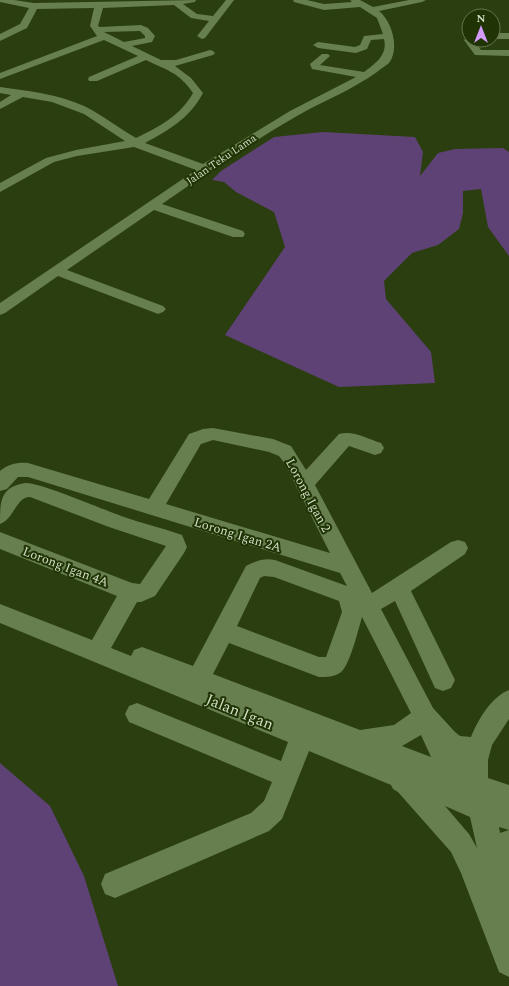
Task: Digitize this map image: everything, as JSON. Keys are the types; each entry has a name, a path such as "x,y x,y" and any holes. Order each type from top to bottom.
{"street":[{"path":"0,0 34,6 88,2 99,6 149,2 177,3 192,0"},
{"path":"202,36 230,0"},
{"path":"297,0 324,7 358,2"},
{"path":"372,10 422,0"},
{"name":"Jalan Teku Lama","path":"0,310 228,153 294,113 365,75 385,61 390,44 389,36 381,17 358,2"},
{"path":"177,3 194,16 216,19"},
{"path":"1,38 24,26 34,6"},
{"path":"0,188 56,158 136,143 171,125 187,109 198,93 189,80 178,71 165,64 145,57 104,36 96,30 94,26 99,6"},
{"path":"96,30 140,28 145,30 150,36 149,40 124,46"},
{"path":"0,76 104,36"},
{"path":"318,46 356,50 364,47 367,38 389,36"},
{"path":"474,48 478,54 509,53"},
{"path":"165,64 183,62 210,53"},
{"path":"325,56 315,64 315,67 365,75"},
{"path":"93,79 145,57"},
{"path":"0,90 70,104 84,110 145,148 205,169"},
{"path":"0,106 22,94"},
{"path":"6,173 18,177"},
{"path":"153,205 238,234"},
{"path":"57,271 158,309"},
{"name":"Lorong Igan 2","path":"153,509 195,439 203,435 213,434 272,446 285,451 292,460 425,716"},
{"path":"304,485 345,439 353,440 375,448"},
{"name":"Lorong Igan 2A","path":"0,484 9,474 17,469 23,469 347,567"},
{"path":"0,516 17,492 23,489 31,490 116,522 175,541 177,547 148,590 141,593 131,592 102,642"},
{"path":"116,522 129,502"},
{"name":"Lorong Igan 4A","path":"0,540 131,592"},
{"path":"368,606 399,588 458,548"},
{"path":"199,679 253,572 265,567 346,595 352,603 353,612 337,658 334,664 328,666 319,667 224,631"},
{"path":"399,588 443,680"},
{"name":"Jalan Igan","path":"0,599 102,642 353,740 478,798"},
{"name":"Jalan Igan","path":"0,613 393,773 478,798"},
{"path":"509,701 490,722 478,750 475,767 478,798 497,879 509,944"},
{"path":"137,714 287,776"},
{"path":"353,740 385,740 396,737 406,732 425,716"},
{"path":"425,716 454,747 465,750 478,750"},
{"path":"425,716 444,757 478,798 509,818"},
{"path":"115,884 260,822 273,810 303,736"},
{"path":"393,773 407,783 460,843 472,866 509,962"},
{"path":"478,798 509,798"},
{"path":"497,879 506,846 509,843"}],"shaded area":[{"path":"323,132 415,137 423,152 420,176 438,153 455,149 503,148 509,152 509,256 488,227 481,189 463,191 463,213 459,229 438,245 412,253 384,281 386,299 431,352 435,383 339,387 225,335 285,247 274,212 236,192 224,182 212,180 221,171 274,137"},
{"path":"0,763 50,806 84,876 118,986 0,986"}]}
